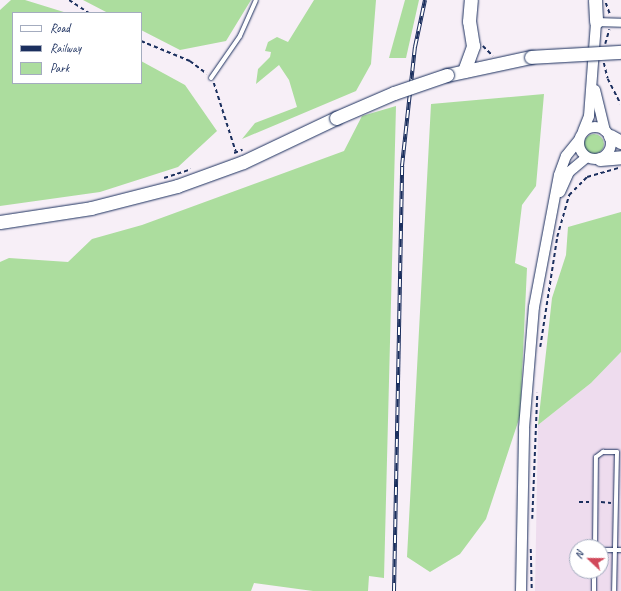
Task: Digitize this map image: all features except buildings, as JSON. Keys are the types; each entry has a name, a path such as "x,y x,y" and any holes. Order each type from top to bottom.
{"main road":[{"path":"464,71 473,46 469,21 471,0"},
{"path":"595,0 596,22"},
{"path":"473,46 494,64"},
{"path":"0,222 91,208 171,188 243,162 336,118 394,93 447,75 531,57 621,52"},
{"path":"593,158 621,157"}],"street":[{"path":"521,591 524,428 529,350 552,213 559,175 566,156 581,136 589,116 596,22 621,23"},
{"path":"552,213 569,172 593,158 608,152 612,136 595,94 593,72"},
{"path":"581,136 594,127 612,136"},
{"path":"581,136 580,150 593,158"}],"lane":[{"path":"211,78 240,36 256,0"},
{"path":"594,539 596,456 603,452 619,452 614,591"},
{"path":"609,550 621,550"},
{"path":"594,579 594,591"}],"path":[{"path":"69,0 87,12"},
{"path":"142,41 190,61 211,78 236,153"},
{"path":"229,155 248,148"},
{"path":"540,351 557,237 569,195 587,178 617,170 621,166"},
{"path":"158,180 194,168"},
{"path":"532,525 537,388"},
{"path":"532,548 532,591"}],"shaded area":[{"path":"621,352 621,591 535,591 538,425 591,383"}],"green space":[{"path":"11,0 25,0 64,12 12,12 12,84 142,84 142,62 185,85 217,131 178,167 100,192 0,206 0,10"},
{"path":"83,0 251,0 226,41 180,50 142,31 142,12 106,12"},
{"path":"314,0 376,0 371,64 356,91 242,139 255,123 297,107 289,80 279,65 256,84 258,69 270,57 271,52 265,51 268,42 277,37 288,42"},
{"path":"405,0 419,0 406,58 389,58"},
{"path":"544,94 536,186 522,205 515,263 527,268 520,416 486,519 460,554 430,572 407,557 431,104"},
{"path":"396,106 384,578 369,576 368,591 313,591 254,583 251,591 0,591 0,262 9,258 68,262 92,239 142,225 344,151 362,116"},
{"path":"590,134 598,134 604,140 604,148 598,154 590,154 584,148 584,140"},
{"path":"621,212 621,352 591,383 538,425 552,298 566,255 568,227"}],"railway":[{"path":"394,591 402,166 415,47 425,0"}]}
